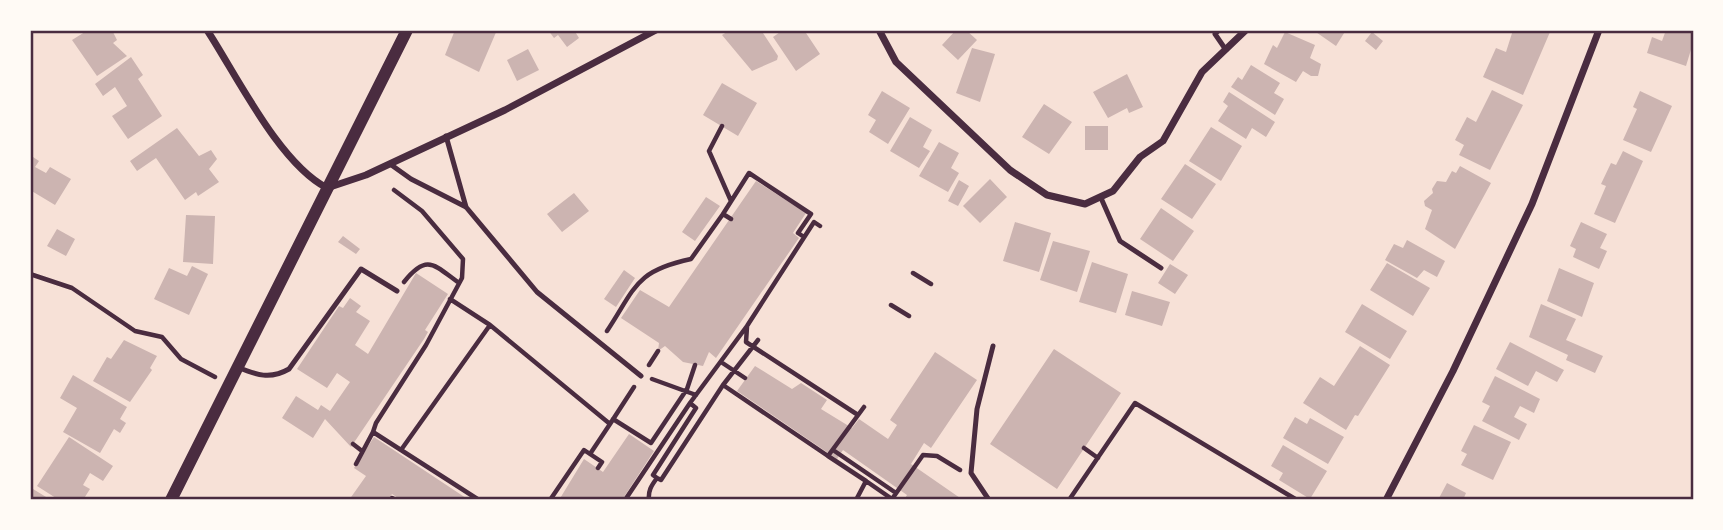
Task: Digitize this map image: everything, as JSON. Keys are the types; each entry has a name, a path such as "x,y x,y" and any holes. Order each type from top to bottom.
{"street":[{"path":"207,30 290,159 311,180 327,188 390,164 505,110 656,30"},
{"path":"171,500 407,30"},
{"path":"879,30 896,62 1010,170 1047,195 1084,204 1113,191 1140,157 1163,141 1202,72 1247,30"},
{"path":"1386,500 1453,371 1532,204 1599,30"}],"lane":[{"path":"1219,30 1215,34 1226,50"},
{"path":"446,136 467,207 537,292 641,376"},
{"path":"390,164 411,179 467,207"},
{"path":"1101,198 1120,241 1161,268"},
{"path":"236,367 261,375 276,376 289,369 361,269 397,291"},
{"path":"989,500 971,473 977,409 993,346"}],"path":[{"path":"722,126 709,151 731,202"},
{"path":"601,341 642,276 664,265 691,259 749,173 811,214 798,233 804,237"},
{"path":"356,464 376,423 459,283 463,260 422,211 394,190"},
{"path":"723,214 732,219"},
{"path":"625,500 690,403 745,328 814,222 820,226"},
{"path":"397,291 413,271 424,263 431,263 459,283"},
{"path":"913,273 931,285"},
{"path":"30,274 72,288 135,331 162,337 181,359 213,377"},
{"path":"450,299 489,325 612,422 651,443 687,389 695,365"},
{"path":"891,304 909,316"},
{"path":"401,450 489,325"},
{"path":"745,328 746,342 858,415"},
{"path":"690,403 696,408 653,475 661,480 723,385 758,340"},
{"path":"721,362 745,377"},
{"path":"590,454 641,376 687,389 696,395"},
{"path":"723,385 892,499 923,455 937,456 959,469"},
{"path":"1069,500 1135,403 1297,500"},
{"path":"828,456 864,407"},
{"path":"373,432 478,500"},
{"path":"353,443 362,451"},
{"path":"1084,448 1098,457"},
{"path":"550,500 584,450 602,462 598,468"},
{"path":"833,450 896,493"},
{"path":"649,500 649,490 657,478"},
{"path":"856,500 866,481"}],"building":[{"path":"88,30 112,30 117,40 113,43 127,56 97,76 72,40"},
{"path":"455,30 497,30 479,72 445,55"},
{"path":"548,30 574,30 579,38 567,47 558,35 554,38"},
{"path":"730,30 761,30 778,56 777,60 752,71 722,35"},
{"path":"783,30 804,30 820,54 796,71 773,37"},
{"path":"956,30 966,30 977,40 958,60 942,45"},
{"path":"1313,30 1346,30 1336,46"},
{"path":"1513,30 1550,32 1523,95 1483,77 1496,48 1506,52"},
{"path":"1666,30 1693,30 1693,43 1686,66 1647,53 1652,37 1662,41"},
{"path":"1285,32 1315,45 1310,58 1321,64 1318,76 1311,76 1303,71 1296,82 1264,64 1273,45 1277,48"},
{"path":"1372,32 1383,41 1376,50 1365,41"},
{"path":"972,48 995,54 980,102 956,93"},
{"path":"528,49 539,70 517,81 507,60"},
{"path":"131,57 143,75 138,79 162,116 128,139 112,116 127,106 115,87 103,96 95,84"},
{"path":"1251,65 1280,83 1274,93 1284,99 1275,115 1231,87 1238,77 1242,80"},
{"path":"1127,74 1143,107 1129,113 1127,108 1108,118 1093,92"},
{"path":"722,83 757,103 738,136 703,115"},
{"path":"1492,90 1523,105 1490,170 1459,155 1464,145 1455,140 1467,117 1476,122"},
{"path":"882,91 910,108 888,144 869,132 876,120 868,115"},
{"path":"1640,91 1672,106 1651,152 1623,140 1637,109 1633,107"},
{"path":"1229,92 1275,122 1266,137 1252,128 1246,139 1218,121 1228,106 1223,102"},
{"path":"1044,104 1072,122 1049,154 1022,137"},
{"path":"910,117 932,130 923,147 930,151 919,168 890,151"},
{"path":"1085,126 1108,126 1108,150 1085,150"},
{"path":"1211,127 1242,146 1221,181 1189,161"},
{"path":"177,128 199,156 211,150 217,159 209,169 219,182 198,196 196,192 185,200 156,158 137,171 130,161"},
{"path":"939,142 959,153 951,168 959,173 948,192 919,176"},
{"path":"1623,151 1643,161 1615,223 1594,214 1606,186 1601,184 1611,163 1616,165"},
{"path":"30,155 39,161 35,167 46,173 50,167 71,179 55,205 30,190"},
{"path":"1185,164 1216,184 1192,219 1161,199"},
{"path":"1460,166 1491,183 1455,249 1425,229 1432,210 1425,206 1424,201 1433,193 1432,189 1437,181 1446,182 1452,171 1456,173"},
{"path":"990,179 1007,197 980,223 963,206"},
{"path":"959,180 969,186 958,206 948,201"},
{"path":"756,181 806,213 793,233 799,238 716,358 709,352 703,366 683,362 665,346 658,351 659,343 621,318 640,290 669,307"},
{"path":"574,193 589,211 562,232 547,214"},
{"path":"706,197 720,206 695,241 682,232"},
{"path":"1161,208 1194,231 1173,261 1140,239"},
{"path":"186,215 215,216 213,264 183,262"},
{"path":"1015,222 1051,233 1039,272 1003,261"},
{"path":"1581,222 1607,234 1600,248 1607,251 1599,269 1573,257 1576,249 1570,246"},
{"path":"57,229 75,239 66,256 47,246"},
{"path":"343,236 360,249 356,254 338,242"},
{"path":"1407,240 1445,261 1437,277 1424,270 1417,278 1385,260 1394,244 1403,248"},
{"path":"1053,241 1090,251 1077,292 1040,280"},
{"path":"1092,262 1128,274 1116,313 1079,302"},
{"path":"1387,263 1430,288 1413,316 1370,290"},
{"path":"1170,264 1188,275 1175,294 1158,283"},
{"path":"192,266 208,274 189,315 154,299 169,268 187,276"},
{"path":"1559,268 1594,283 1582,317 1547,301"},
{"path":"624,270 635,278 616,307 604,299"},
{"path":"416,273 448,294 425,330 428,332 424,339 351,447 325,419 313,438 282,418 296,396 318,410 321,405 330,411 350,382 337,373 327,388 297,369 339,306 343,308 350,298 361,306 356,312 370,321 355,345 368,354"},
{"path":"1132,291 1170,302 1162,326 1125,315"},
{"path":"1362,304 1407,331 1390,359 1345,332"},
{"path":"1541,304 1576,319 1566,340 1603,356 1595,373 1566,360 1568,355 1529,337"},
{"path":"124,340 157,356 150,368 152,370 130,402 93,381 107,357 111,359"},
{"path":"1510,342 1564,370 1557,382 1536,371 1528,386 1496,369"},
{"path":"1360,346 1390,365 1346,430 1303,403 1320,377 1334,386"},
{"path":"1054,349 1121,393 1057,489 990,444"},
{"path":"935,352 977,380 931,448 924,443 911,464 963,500 904,500 907,495 843,450 837,459 737,391 755,366 792,389 801,383 827,400 821,409 852,428 859,419 888,439 897,425 890,420"},
{"path":"73,375 127,407 120,419 126,423 120,433 114,429 100,453 63,432 77,408 60,398"},
{"path":"1495,376 1540,399 1534,413 1520,406 1514,417 1527,424 1519,440 1482,421 1490,406 1482,402"},
{"path":"1295,417 1307,424 1310,418 1344,437 1328,464 1283,438"},
{"path":"1474,425 1511,442 1493,480 1461,465 1467,454 1461,451"},
{"path":"629,434 654,451 622,500 559,500 584,459 603,472"},
{"path":"69,437 113,466 103,481 90,473 83,485 90,489 83,500 59,500 37,486"},
{"path":"374,437 469,500 401,500 392,494 388,500 349,500 366,476 354,468"},
{"path":"1283,445 1327,471 1310,499 1279,480 1283,473 1271,466"},
{"path":"1447,483 1466,493 1463,500 1438,500"},
{"path":"33,489 51,500 30,500"}]}
